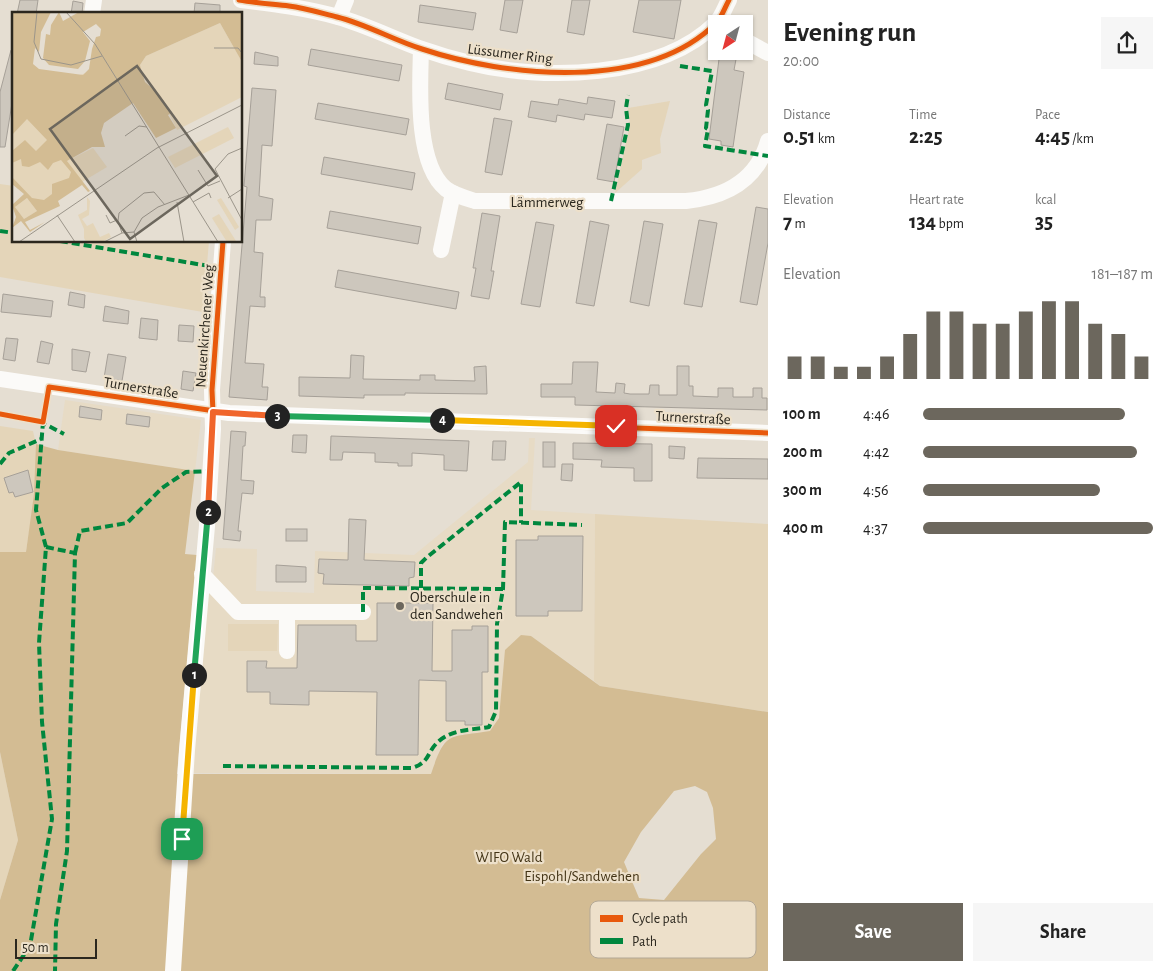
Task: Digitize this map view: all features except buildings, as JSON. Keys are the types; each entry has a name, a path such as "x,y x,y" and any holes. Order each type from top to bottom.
{"street":[{"name":"Lüssumer Ring","path":"241,0 291,6 339,17 421,49 472,64 561,73 606,70 629,66 676,50 708,30"},
{"path":"339,17 346,0"},
{"name":"Lüssumer Ring","path":"722,15 729,0"},
{"path":"753,45 768,53"},
{"name":"Lämmerweg","path":"421,49 424,143 429,166 436,178 453,193 474,201 686,201 704,199 734,188 764,165 768,141"},
{"path":"441,250 453,193"},
{"name":"Neuenkirchener Weg","path":"173,971 187,750 202,574 213,412 212,390 223,242"},
{"name":"Turnerstraße","path":"0,379 213,412 768,433"},
{"path":"202,574 238,612 363,612"},
{"path":"286,612 287,651"}],"shaded area":[{"path":"670,101 660,139 661,153 642,160 642,169 615,193 630,125 628,108"},
{"path":"0,184 12,186 12,242 209,242 203,312 0,277"},
{"path":"65,400 201,420 195,471 58,450"},
{"path":"0,426 33,431 37,461 33,507 26,552 0,552"},
{"name":"Oberschule in den Sandwehen","path":"529,438 535,438 531,510 595,514 594,681 531,636 495,726 490,732 455,735 442,744 431,774 190,773 206,583 213,578 216,548 257,549 256,591 314,593 315,551 414,555 528,462"},
{"path":"595,514 768,524 768,712 600,686 594,681"},
{"path":"228,624 278,624 277,651 228,651"},
{"path":"0,752 18,840 0,900"}],"green space":[{"name":"WIFO Wald","path":"36,444 58,450 195,471 185,554 197,555 177,774 431,774 445,743 457,736 490,731 499,718 505,650 521,635 531,636 600,686 768,712 768,971 0,971 0,900 18,840 0,752 0,552 26,552 34,494","holes":["695,786 707,792 713,808 716,839 701,854 664,900 639,898 624,862 641,832 674,791"]}],"marked path":[{"path":"680,66 712,71 706,105 708,110 706,128 708,129 705,146 768,156"},
{"path":"611,201 628,125 626,108 628,95"},
{"path":"0,231 12,233"},
{"path":"66,242 221,268"},
{"path":"39,421 64,434"},
{"path":"13,971 30,946 52,819 42,722 39,643 46,547 36,510 43,422"},
{"path":"0,464 9,453 41,439"},
{"path":"75,553 80,531 127,523 162,488 186,472 211,471"},
{"path":"421,588 421,563 521,482 521,523"},
{"path":"223,766 412,768 422,763 435,745 444,737 463,731 489,727 496,711 497,624 503,589 505,522 582,525"},
{"path":"46,547 75,553 67,851 56,924 55,971"},
{"path":"363,612 363,588 503,589"}],"cycle path":[{"path":"239,0 295,7 337,17 422,49 456,59 534,71 575,72 615,69 653,60 687,45 716,23 729,0"},
{"path":"213,412 212,390 223,242"},
{"path":"0,414 43,422 49,387 229,413 768,433"}],"place":[{"name":"Oberschule in den Sandwehen","path":"400,606"}],"route":[{"path":"182,839 187,750 207,526 214,429 213,412 281,416 616,426"}],"park label":[{"name":"Eispohl/Sandwehen","path":"582,876"}]}
